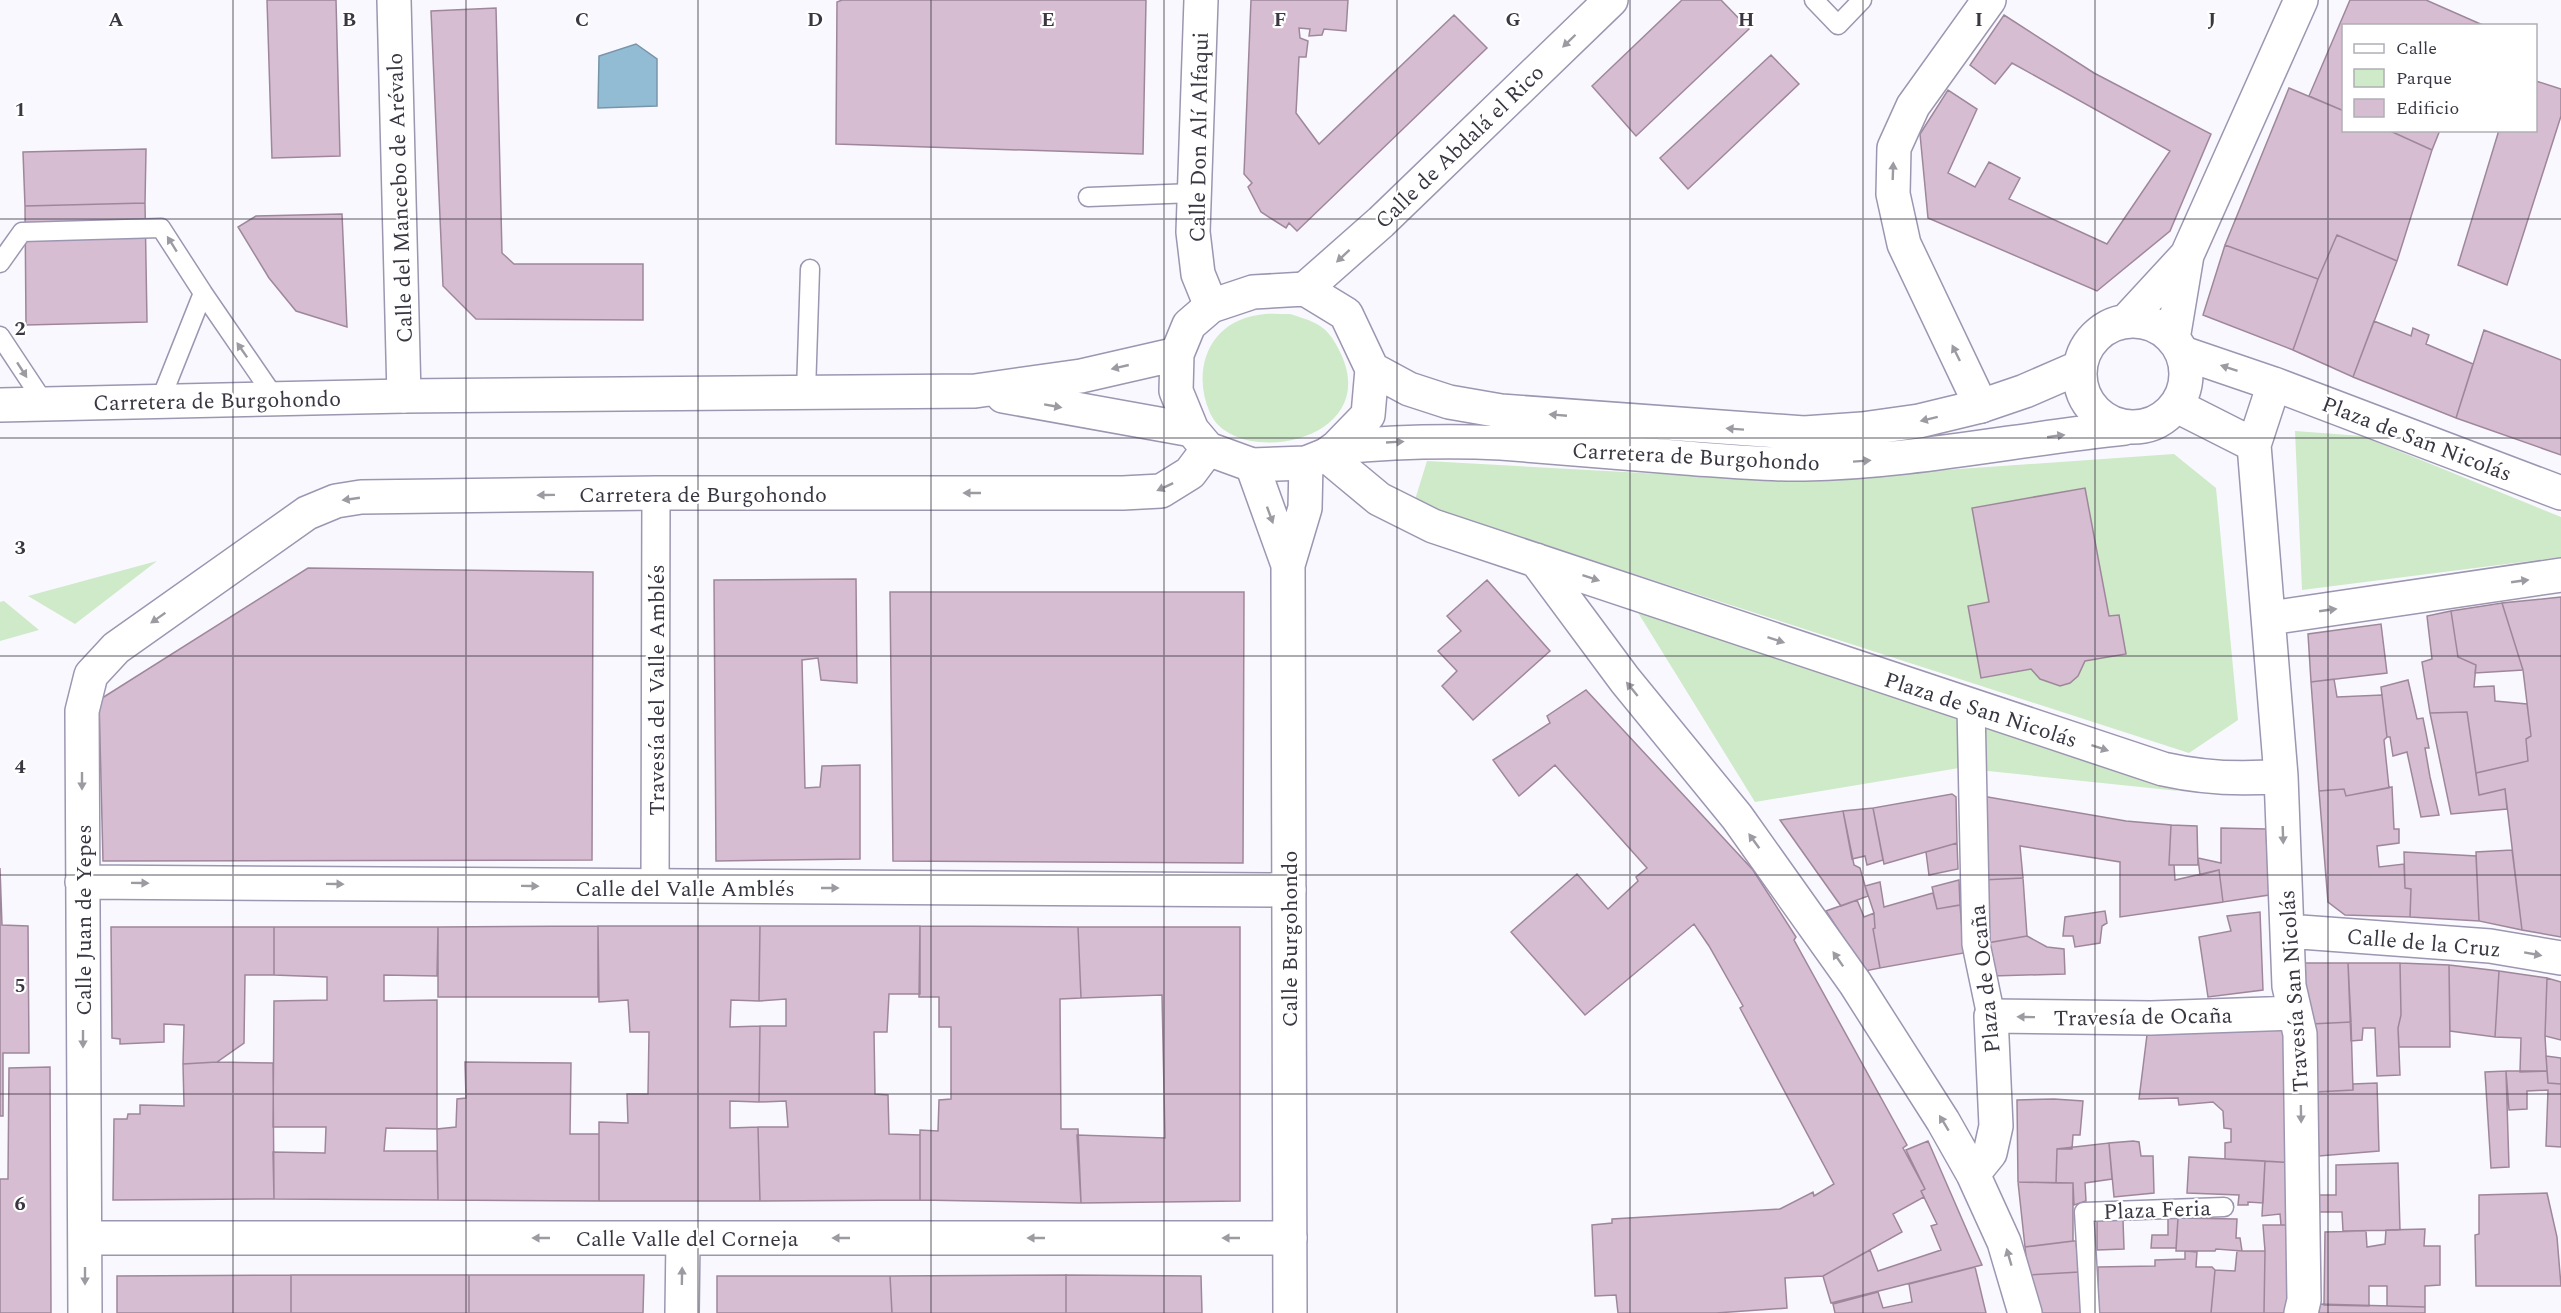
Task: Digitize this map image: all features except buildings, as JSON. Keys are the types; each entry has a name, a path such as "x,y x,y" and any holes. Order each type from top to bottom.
{"street":[{"name":"Calle del Mancebo de Arévalo","path":"394,0 404,396"},
{"name":"Calle Don Alí Alfaqui","path":"1201,0 1193,232 1198,274 1211,306"},
{"name":"Calle de Abdalá el Rico","path":"1305,288 1382,222 1611,0"},
{"path":"1981,406 1904,244 1893,194 1894,148 1913,106 1989,0"},
{"path":"2187,255 2128,319 2105,329 2085,345 2078,368 2085,397 2100,418 2125,428 2154,425 2177,406 2186,380 2178,346 2187,255 2301,0"},
{"path":"1305,288 1346,314 1372,369 1368,415 1323,455 1252,465 1200,440 1176,391 1177,354 1189,325 1211,306 1253,292 1305,288"},
{"path":"2128,319 2153,324 2178,346"},
{"name":"Plaza de San Nicolás","path":"2178,346 2561,493"},
{"name":"Carretera de Burgohondo","path":"0,405 404,396 975,391 1081,376 1177,354"},
{"name":"Carretera de Burgohondo","path":"1372,369 1409,389 1449,402 1501,411 1804,433 1862,429 1919,421 1981,406 2025,391 2078,368"},
{"path":"2274,384 2254,445 2270,618 2281,776"},
{"name":"Carretera de Burgohondo","path":"206,584 307,513 336,501 362,497 1161,491 1190,473 1200,440 975,391"},
{"path":"2177,406 2254,445"},
{"name":"Carretera de Burgohondo","path":"1323,455 1443,441 1754,464 1804,464 1944,453 2061,435 2125,428"},
{"name":"Plaza de San Nicolás","path":"1323,455 1378,499 1433,526 2163,769 2194,776 2227,779 2281,776"},
{"name":"Calle Burgohondo","path":"1290,1313 1288,565 1323,455"},
{"name":"Calle Burgohondo","path":"1252,465 1288,565"},
{"name":"Travesía del Valle Amblés","path":"655,888 656,493"},
{"path":"1536,560 1625,680 1737,817 1855,982 1943,1121 1973,1174 2004,1242 2025,1313"},
{"path":"2270,618 2561,575"},
{"name":"Calle Juan de Yepes","path":"85,1313 82,711 91,675 116,648 206,584"},
{"name":"Plaza de Ocaña","path":"1971,706 1976,944 1991,1016 1996,1126 1990,1153 1973,1174"},
{"name":"Travesía San Nicolás","path":"2281,776 2289,986 2300,1034 2304,1300 2301,1313"},
{"name":"Calle del Valle Amblés","path":"82,882 655,888 1289,890"},
{"name":"Calle de la Cruz","path":"2287,931 2490,946 2561,958"},
{"name":"Travesía de Ocaña","path":"1991,1016 2151,1018 2295,1013"},
{"name":"Calle Valle del Corneja","path":"85,1238 1290,1238"},
{"path":"682,1313 683,1238"}],"lane":[{"path":"1814,0 1838,25 1862,0"},
{"path":"1088,197 1194,193"},
{"path":"0,263 22,232 162,228 203,293 275,398"},
{"path":"806,392 810,269"},
{"path":"160,401 203,293"},
{"path":"0,336 45,404"},
{"name":"Plaza Feria","path":"2090,1313 2084,1212 2224,1207"}],"green space":[{"path":"1262,314 1290,314 1315,323 1332,337 1341,354 1348,384 1341,409 1324,427 1300,438 1273,442 1247,440 1224,430 1210,413 1205,397 1204,365 1208,350 1227,327 1241,319"},
{"path":"2295,431 2362,436 2561,517 2561,557 2302,590"},
{"path":"2174,454 2216,488 2238,720 2189,753 1414,503 1427,461 1787,481"},
{"path":"157,561 75,624 28,596"},
{"path":"4,601 39,630 0,641 0,602"},
{"path":"1637,611 2179,791 1959,768 1755,802"}],"water":[{"path":"636,44 657,59 657,106 598,108 599,56"}]}
